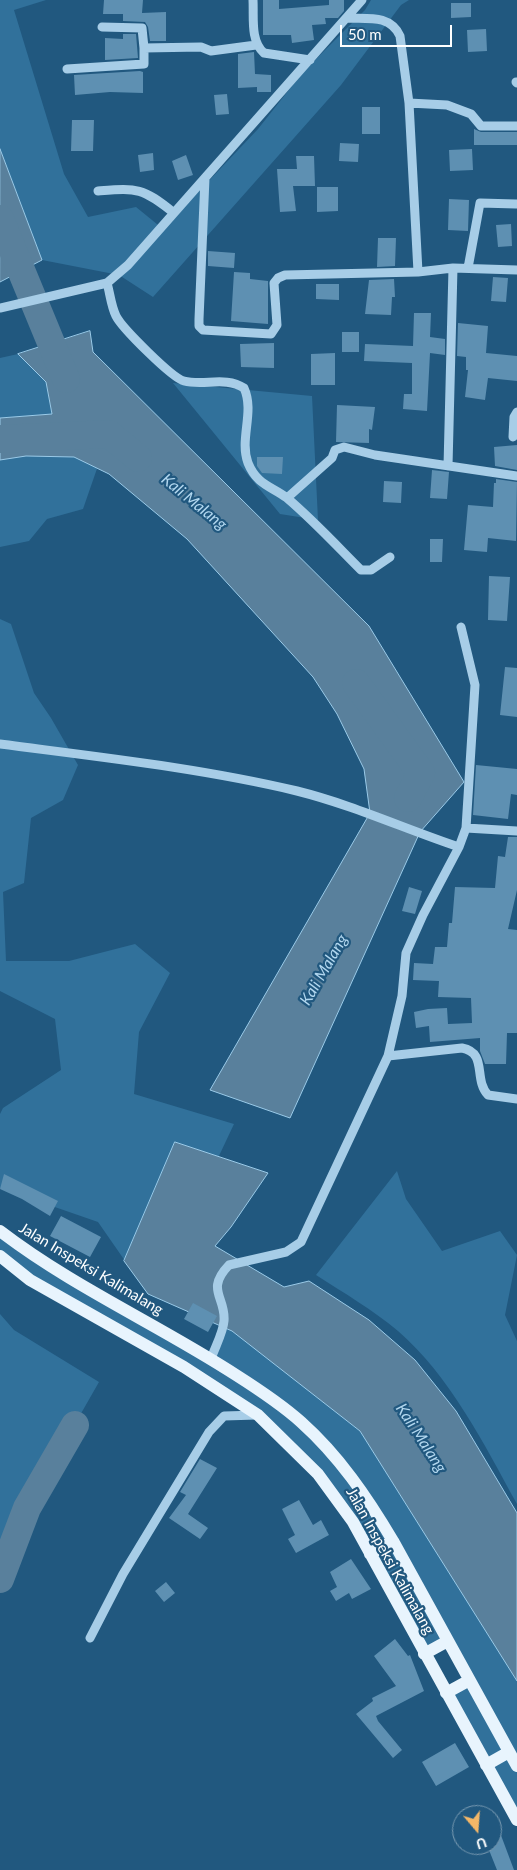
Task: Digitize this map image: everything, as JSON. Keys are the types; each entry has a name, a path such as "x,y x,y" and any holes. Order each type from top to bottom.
{"main road":[{"name":"Jalan Inspeksi Kalimalang","path":"0,1231 45,1263 211,1358 271,1398 300,1421 334,1455 353,1479 393,1541 446,1642 517,1766"},
{"name":"Jalan Inspeksi Kalimalang","path":"0,1256 30,1280 184,1367 258,1416 284,1439 333,1491 370,1554 486,1765 515,1812"},
{"path":"333,1491 353,1479"},
{"path":"370,1554 393,1541"},
{"path":"424,1654 446,1642"},
{"path":"446,1693 468,1681"},
{"path":"486,1765 509,1752"}],"street":[{"path":"253,0 256,44 264,53 310,60"},
{"path":"0,308 107,282 128,265 362,0"},
{"path":"346,18 389,21 396,28 402,46 408,103 418,272"},
{"path":"67,69 144,64 142,28 102,27"},
{"path":"144,48 202,47 211,51 256,44"},
{"path":"408,103 447,105 470,114 481,126 517,126"},
{"path":"205,178 199,319 199,326 203,330 271,334 277,325 274,283 278,278 285,275 418,272 453,268 517,270"},
{"path":"98,191 135,188 152,195 174,212"},
{"path":"468,268 480,203 516,204"},
{"path":"448,466 453,268"},
{"path":"107,282 118,320 171,375 183,381 196,383 229,382 244,388 248,405 246,430 248,462 262,483 287,498 361,570 371,570 390,557"},
{"path":"513,437 514,416 517,412"},
{"path":"287,498 332,458 335,450 344,447 375,455 517,476"},
{"path":"211,1358 224,1320 216,1289 229,1265 271,1256 292,1249 301,1242 388,1056 402,996 406,953 455,845 466,828 475,685 461,627"},
{"path":"0,744 162,765 297,791 352,806 455,845"},
{"path":"466,828 517,831"},
{"path":"388,1056 462,1048 471,1050 476,1055 483,1090 488,1095 517,1099"},
{"path":"90,1638 123,1574 209,1432 224,1416 258,1416"}],"shaded area":[{"path":"0,0 46,0 14,10 64,174 88,217 136,207 163,229 258,129 303,72 365,10 371,0 409,0 401,5 341,85 153,297 119,275 42,260 0,149"},
{"path":"18,354 46,382 52,415 0,418 0,358"},
{"path":"173,383 312,396 318,520 280,514"},
{"path":"109,434 83,509 47,519 29,541 0,547 0,439"},
{"path":"0,619 11,624 34,693 78,765 63,800 31,818 24,883 3,892 6,961 69,961 135,944 170,973 139,1032 134,1094 234,1124 186,1226 148,1294 98,1222 0,1188 0,1114 3,1108 61,1070 55,1019 0,991"},
{"path":"397,1171 406,1199 442,1251 500,1231 517,1255 505,1315 517,1341 517,1504 465,1412 417,1349 379,1316 316,1275"},
{"path":"0,1231 211,1358 223,1323 360,1431 517,1681 517,1820 446,1693 468,1681 446,1642 424,1654 353,1522 258,1415 0,1256"},
{"path":"0,1314 14,1330 99,1382 27,1508 0,1579"}],"water":[{"path":"0,149 42,260 0,282"},
{"path":"90,331 93,352 369,626 464,782 420,832 290,1118 210,1090 370,813 364,769 337,714 313,677 187,539 109,474 74,457 26,456 0,460 0,418 52,414 46,382 18,354"},
{"path":"175,1142 268,1173 231,1227 215,1246 284,1287 309,1281 369,1320 415,1360 456,1411 517,1513 517,1681 360,1431 232,1331 148,1294 124,1261"}],"building":[{"path":"104,0 143,0 142,13 166,12 166,41 150,41 148,27 145,22 123,21 123,14 103,14"},
{"path":"263,0 279,0 279,9 329,5 329,0 344,0 344,11 338,18 325,18 326,24 312,25 314,40 292,43 291,35 263,35"},
{"path":"451,3 471,3 471,17 451,18"},
{"path":"486,29 487,51 468,52 467,30"},
{"path":"123,34 136,34 138,58 105,60 105,38 123,39"},
{"path":"254,52 255,74 271,75 271,92 257,92 257,87 238,88 238,54"},
{"path":"143,72 143,93 110,92 75,95 74,75"},
{"path":"227,94 229,114 216,115 214,95"},
{"path":"362,107 380,107 380,134 362,134"},
{"path":"72,120 94,120 93,151 71,151"},
{"path":"474,129 481,132 517,132 517,145 474,145"},
{"path":"340,143 359,144 358,162 339,161"},
{"path":"472,149 473,170 450,171 449,150"},
{"path":"153,153 154,170 140,172 138,155"},
{"path":"186,155 193,175 178,180 172,161"},
{"path":"296,156 314,156 315,186 293,186 296,211 280,212 277,169 297,169"},
{"path":"317,187 338,187 338,211 317,212"},
{"path":"449,199 469,200 468,231 448,230"},
{"path":"511,224 512,246 498,247 496,225"},
{"path":"378,238 396,238 395,266 377,267"},
{"path":"208,251 235,253 234,268 208,266"},
{"path":"234,272 250,273 250,279 268,281 268,324 231,321"},
{"path":"493,277 508,278 506,302 491,301"},
{"path":"394,279 395,297 392,297 391,315 365,314 369,280"},
{"path":"316,284 339,284 339,300 316,299"},
{"path":"414,313 431,313 430,337 445,339 445,355 430,353 427,411 403,409 404,394 412,394 412,363 364,361 365,344 413,346"},
{"path":"458,323 488,326 486,353 517,356 517,381 488,378 485,400 465,397 468,370 466,370 466,357 457,356"},
{"path":"342,332 359,332 359,352 342,352"},
{"path":"274,343 274,368 241,367 240,344"},
{"path":"335,353 335,385 311,385 311,354"},
{"path":"337,405 375,407 372,430 369,429 369,443 336,442"},
{"path":"517,445 517,470 495,466 494,447"},
{"path":"257,457 283,457 282,474 262,473 257,466"},
{"path":"432,470 449,472 447,499 430,498"},
{"path":"496,479 517,482 516,541 488,538 487,552 464,550 468,505 493,507 494,483 496,483"},
{"path":"384,481 402,482 401,503 383,502"},
{"path":"430,539 443,539 442,562 430,562"},
{"path":"489,576 510,577 507,621 488,620"},
{"path":"505,667 517,668 517,717 500,715"},
{"path":"476,765 517,769 517,795 511,794 508,819 473,815"},
{"path":"508,837 517,837 517,890 508,929 517,930 517,1033 507,1033 506,1064 485,1064 480,1051 480,1038 430,1042 429,1026 416,1028 414,1012 428,1009 447,1008 448,1024 472,1023 471,998 438,997 439,981 413,980 414,963 433,964 435,947 447,947 449,923 452,923 455,887 495,888 498,856 505,857"},
{"path":"409,887 422,891 415,914 402,911"},
{"path":"4,1174 58,1201 50,1216 22,1199 0,1189"},
{"path":"61,1216 101,1237 90,1257 50,1236"},
{"path":"193,1303 217,1316 208,1332 184,1319"},
{"path":"200,1459 217,1468 188,1514 208,1528 200,1539 169,1518 186,1495 180,1492"},
{"path":"299,1500 313,1525 321,1520 329,1535 296,1553 288,1539 295,1535 282,1509"},
{"path":"351,1559 371,1589 352,1599 349,1593 336,1601 330,1591 337,1587 330,1572"},
{"path":"166,1582 175,1593 164,1602 155,1591"},
{"path":"395,1639 408,1656 410,1655 424,1691 376,1716 402,1750 393,1758 356,1714 373,1701 372,1698 396,1686 374,1656"},
{"path":"455,1743 469,1767 436,1786 422,1762"},
{"path":"502,1838 514,1870 497,1870 491,1855 502,1855"}],"waterway":[{"path":"0,219 66,379"},
{"name":"Kali Malang","path":"0,439 109,434 138,458"},
{"name":"Kali Malang","path":"356,683 421,773 408,798"},
{"name":"Kali Malang","path":"0,1579 27,1508 75,1425"}]}
